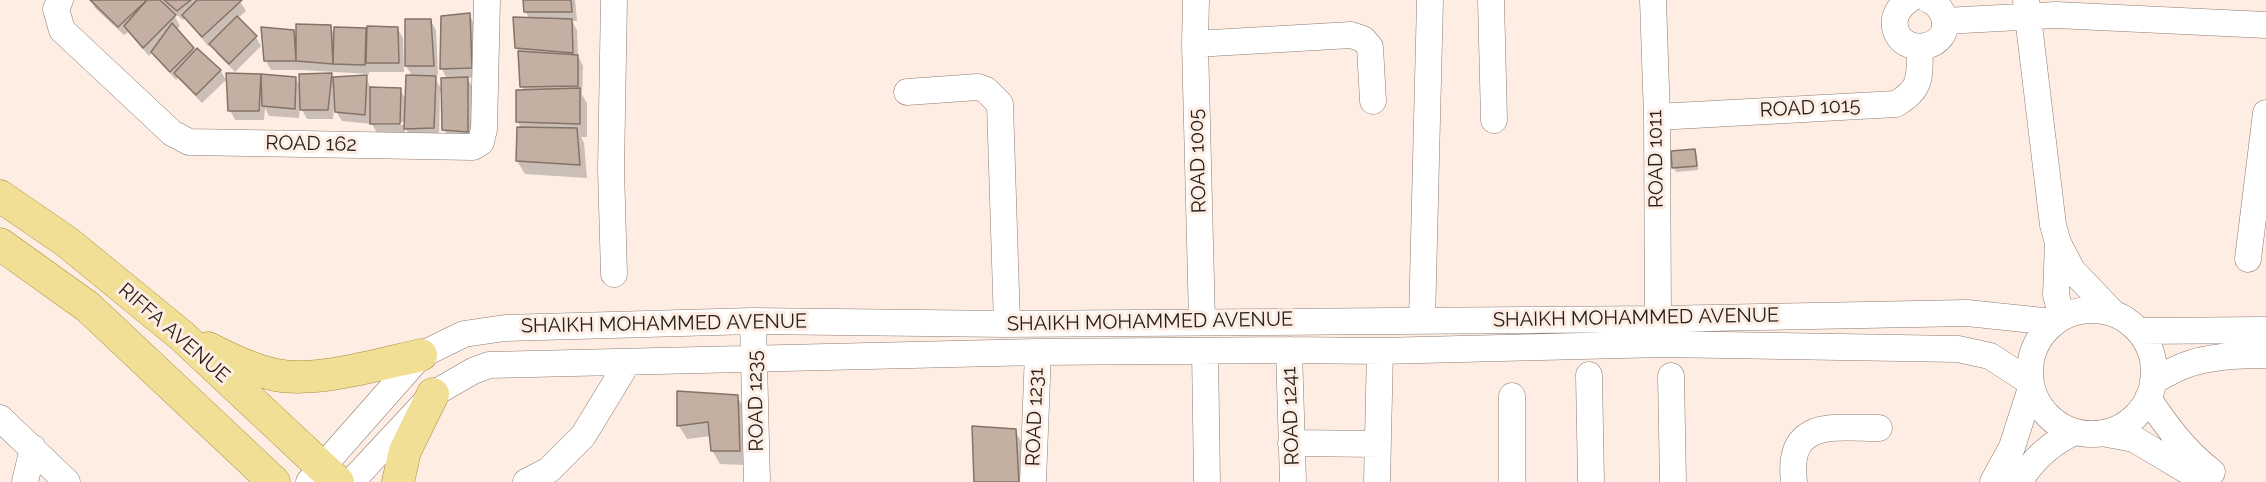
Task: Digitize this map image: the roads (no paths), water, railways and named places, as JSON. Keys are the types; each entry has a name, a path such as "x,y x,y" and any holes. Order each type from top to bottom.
{"main road":[{"name":"RIFFA AVENUE","path":"0,196 67,242 182,336 323,477"},
{"name":"RIFFA AVENUE","path":"0,244 88,307 274,482"},
{"path":"182,336 247,367 277,375 300,377 346,371 421,355"},
{"path":"398,482 405,451 433,394"}],"street":[{"name":"ROAD 162","path":"58,4 62,30 172,133 189,142 472,147 481,142 484,129 487,0"},
{"path":"614,274 611,169 615,0"},
{"name":"ROAD 1005","path":"1196,0 1195,44 1202,321"},
{"path":"1422,321 1430,0"},
{"path":"1491,0 1494,120"},
{"name":"ROAD 1011","path":"1653,0 1657,117 1658,319"},
{"path":"1898,5 1895,27 1900,38 1909,45 1920,48 1930,46 1938,40 1945,21 1941,10 1929,0"},
{"path":"1945,21 2026,8 2056,15 2266,25"},
{"path":"2026,8 2053,225 2058,243 2072,270 2114,314"},
{"path":"1195,44 1351,35 1363,39 1370,47 1373,101"},
{"name":"ROAD 1015","path":"1657,117 1896,104 1911,95 1918,81 1920,48"},
{"path":"907,92 978,87 986,90 1000,104 1007,324"},
{"path":"2248,259 2266,119"},
{"path":"2058,243 2056,295 2058,320"},
{"path":"1993,482 2012,447 2031,385 2030,360 2038,339 2058,320 2088,310 2114,314 2128,321 2149,346 2154,363 2151,390 2137,415 2121,427 2102,433"},
{"name":"SHAIKH MOHAMMED AVENUE","path":"323,477 421,355 464,334 505,328 753,321 1007,324 1658,319 1967,313 2058,320"},
{"name":"ROAD 1235","path":"753,321 758,482"},
{"path":"2139,332 2266,330"},
{"name":"SHAIKH MOHAMMED AVENUE","path":"351,482 433,394 472,371 489,365 1038,352 1380,351 1663,344 1958,350 1990,356 2031,385"},
{"name":"ROAD 1241","path":"1289,350 1293,482"},
{"path":"1205,351 1207,482"},
{"path":"1377,482 1380,351"},
{"name":"ROAD 1231","path":"1033,482 1038,352"},
{"path":"2151,390 2183,366 2244,355 2266,355"},
{"path":"526,482 549,470 583,436 628,362"},
{"path":"1589,375 1591,482"},
{"path":"1671,376 1673,482"},
{"path":"2031,385 2040,407 2056,422 2075,432 2102,433 2134,439 2206,482"},
{"path":"2151,390 2168,429 2191,455 2224,482"},
{"path":"1512,396 1512,482"},
{"path":"0,418 67,482"},
{"path":"1794,482 1792,470 1795,456 1800,442 1809,433 1820,429 1879,428"},
{"path":"2019,482 2048,447 2075,432"},
{"path":"1292,443 1377,444"},
{"path":"25,482 33,448"}]}
